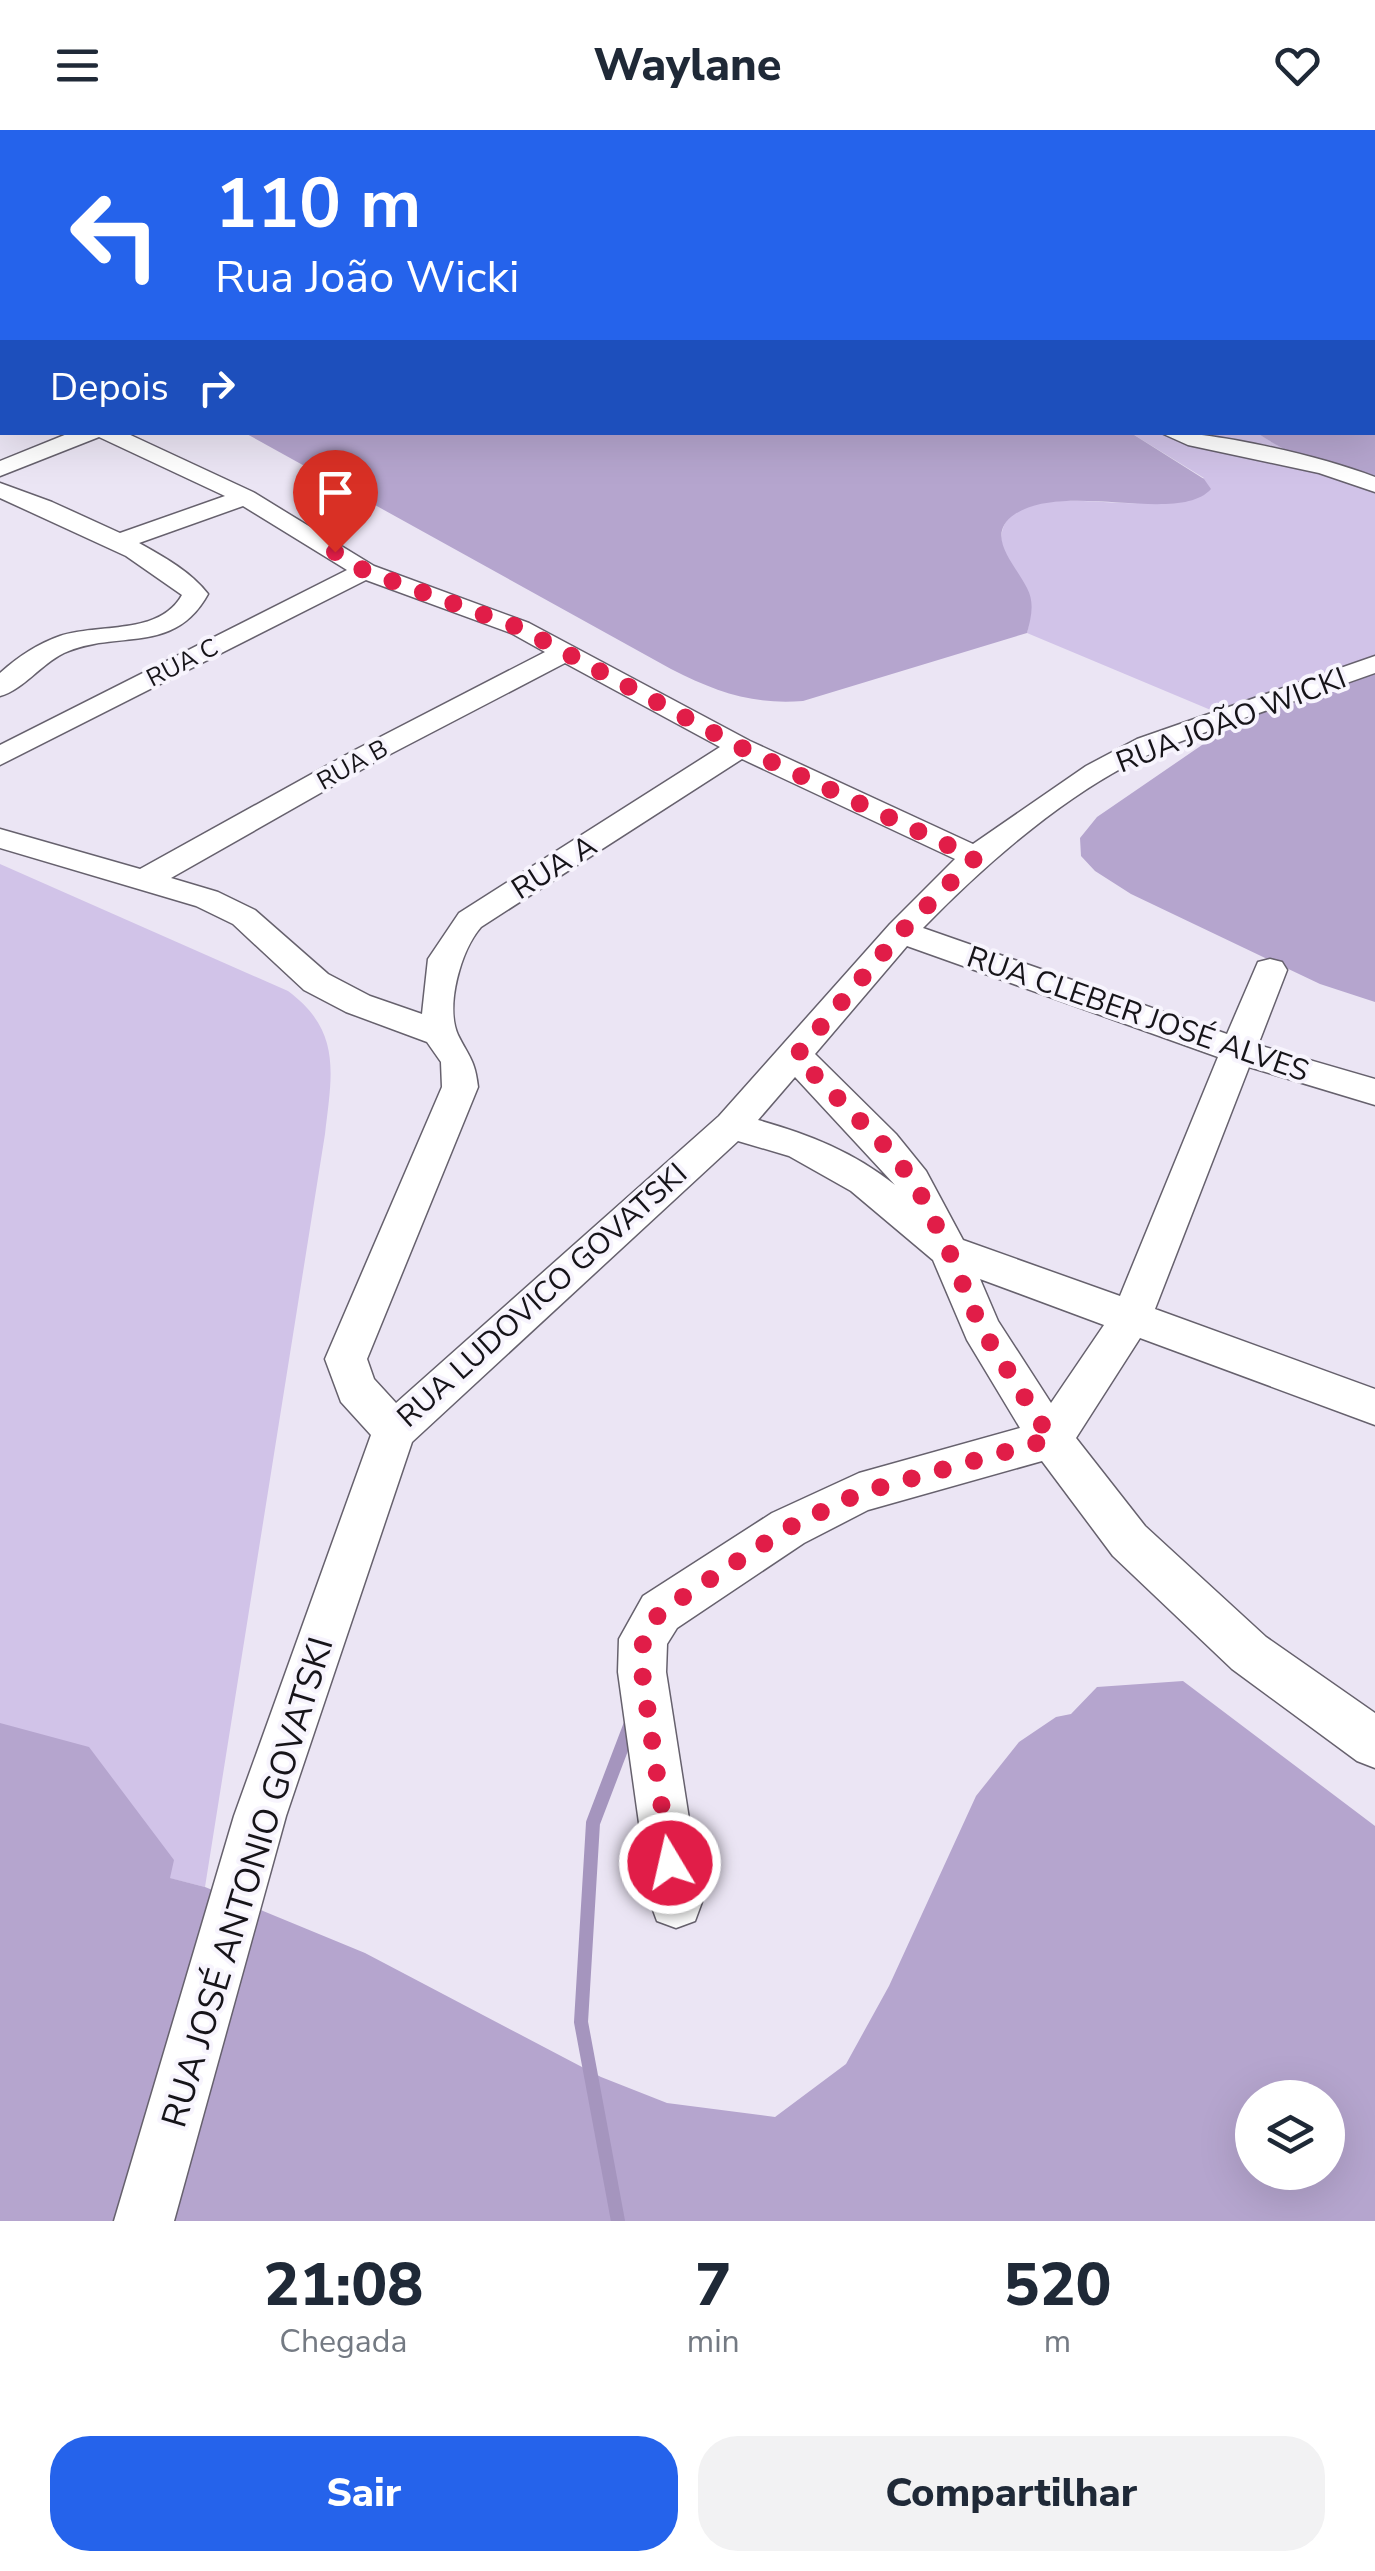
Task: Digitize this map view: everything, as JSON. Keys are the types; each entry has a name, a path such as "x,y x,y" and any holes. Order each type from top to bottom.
{"street":[{"path":"0,469 85,435"},
{"path":"111,435 245,497 365,571 520,628 740,747 975,858"},
{"path":"1178,435 1319,464 1375,486"},
{"path":"0,490 40,502 186,580 196,594 190,609 174,621 146,630 80,639 49,650 22,666 0,688"},
{"path":"116,543 245,497"},
{"name":"RUA C","path":"0,756 365,571"},
{"name":"RUA B","path":"142,881 365,756 566,652"},
{"name":"RUA JOÃO WICKI","path":"796,1056 901,932 975,858 1096,772 1147,744 1375,664"},
{"name":"RUA A","path":"439,1033 443,954 470,920 740,747"},
{"path":"0,838 207,899 244,917 316,982 358,1004 439,1033"},
{"name":"RUA CLEBER JOSÉ ALVES","path":"901,932 1237,1051 1375,1092"},
{"path":"676,1902 642,1672 643,1639 660,1612 788,1528 860,1493 1051,1439 1131,1318 1270,970"},
{"name":"RUA LUDOVICO GOVATSKI","path":"439,1033 458,1061 460,1087 346,1358 356,1388 394,1431 732,1126 796,1056"},
{"path":"796,1056 914,1181 981,1328 1051,1439 1129,1541 1249,1653 1375,1743"},
{"path":"732,1126 801,1146 864,1181 949,1251 1375,1407"},
{"name":"RUA JOSÉ ANTONIO GOVATSKI","path":"144,2221 260,1816 394,1431"}],"shaded area":[{"path":"249,435 1134,435 1204,479 1211,489 1196,499 1174,503 1063,501 1015,514 1006,522 1002,541 1031,599 1027,633 803,701 751,699 671,669"},
{"path":"1134,435 1260,435 1305,462 1375,477 1375,666 1335,687 1237,721 1027,633 1028,598 1002,544 1002,532 1009,517 1041,503 1146,502 1204,478"},
{"path":"1260,435 1375,435 1375,477 1313,462"},
{"path":"1375,666 1375,1002 1320,984 1131,894 1095,871 1081,856 1080,838 1097,817 1237,721 1335,687"},
{"path":"0,864 288,991 318,1022 329,1055 325,1134 205,1887 133,1869 0,1783"},
{"path":"1183,1681 1375,1826 1375,2221 0,2221 0,1723 89,1747 174,1860 170,1878 205,1887 365,1953 601,2077 667,2103 775,2117 846,2064 889,1986 976,1796 1019,1742 1056,1717 1071,1714 1097,1687"}],"waterway":[{"path":"618,2221 581,2022 593,1823 630,1726"}],"route":[{"path":"335,552 365,571 520,628 740,747 975,858 901,932 796,1056 914,1181 981,1328 1051,1439 860,1493 788,1528 660,1612 643,1639 642,1672 670,1863"}]}
